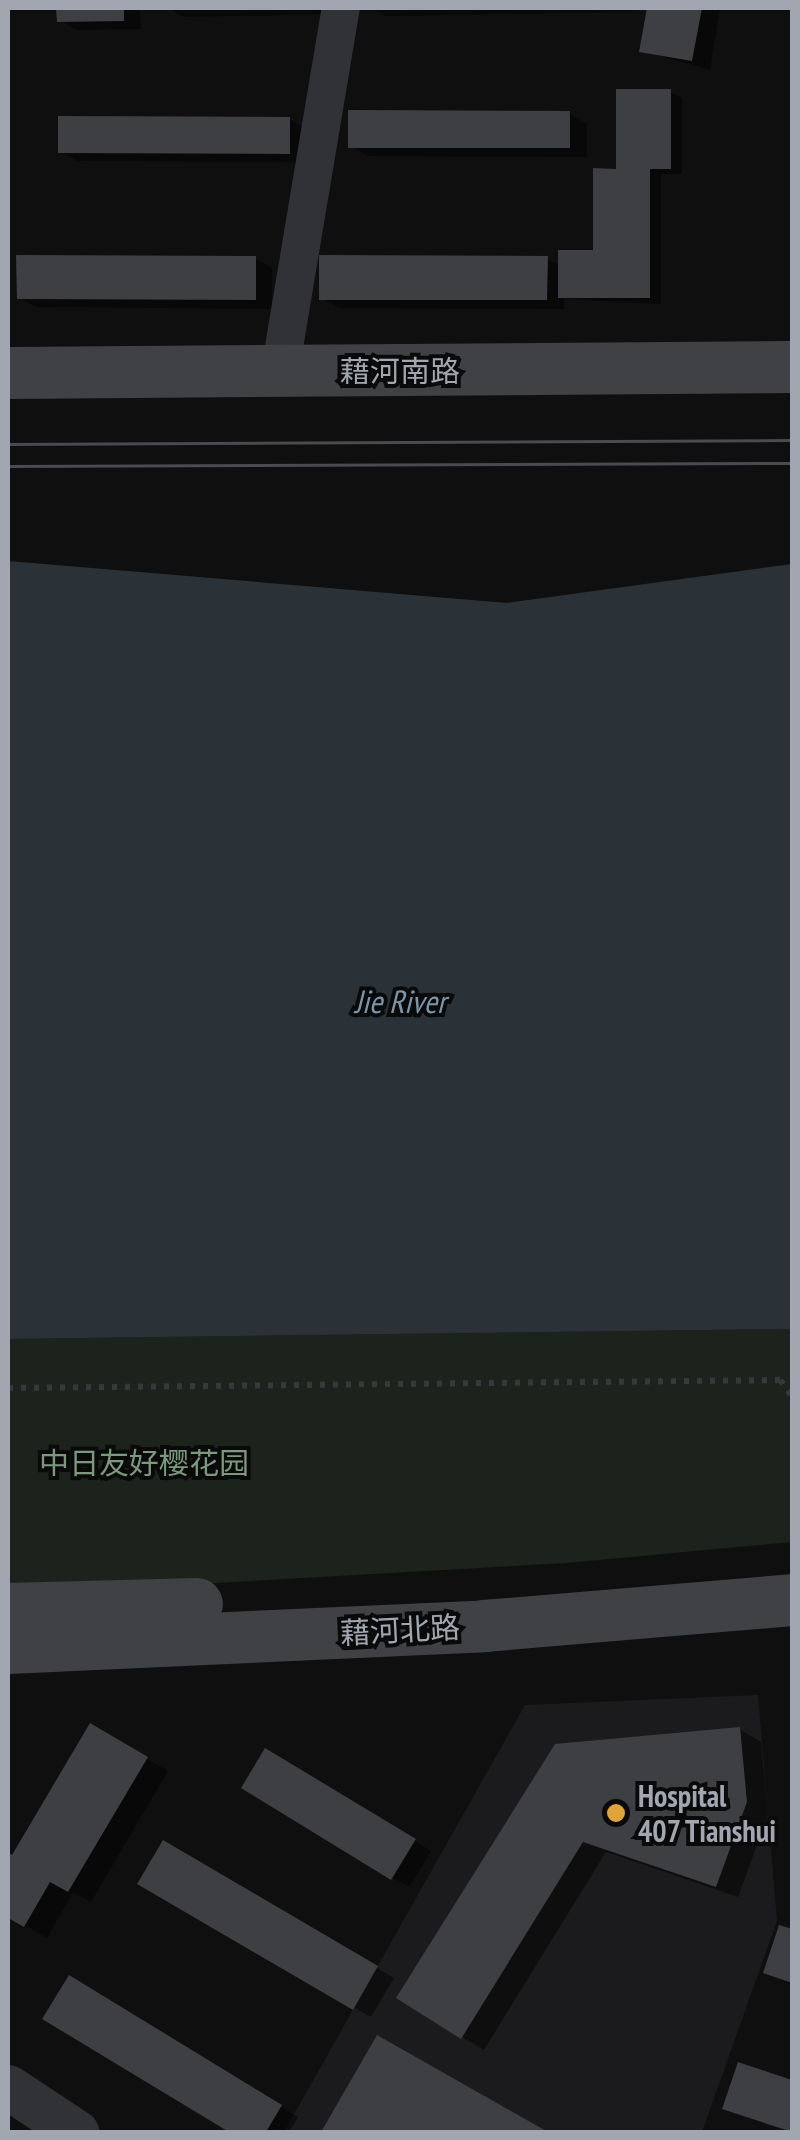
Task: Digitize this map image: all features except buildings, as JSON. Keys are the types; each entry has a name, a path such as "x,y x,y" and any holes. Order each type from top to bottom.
{"main road":[{"name":"藉河南路","path":"8,373 792,368"},
{"name":"藉河北路","path":"8,1609 468,1596 792,1566"},
{"name":"藉河北路","path":"8,1648 484,1626 792,1600"}],"street":[{"path":"280,372 342,8"},
{"path":"8,2087 76,2132"}],"path":[{"path":"8,1388 780,1380 792,1396"}],"shaded area":[{"name":"Hospital 407 Tianshui","path":"758,1695 777,1921 702,2132 284,2132 525,1705"}],"green space":[{"name":"中日友好樱花园","path":"792,1329 792,1542 567,1563 145,1587 8,1585 8,1339"}],"water":[{"name":"Jie River","path":"8,561 507,603 792,564 792,1329 8,1339"}],"tram line":[{"path":"8,444 792,440"},
{"path":"8,466 792,463"}],"place":[{"name":"Hospital 407 Tianshui","path":"616,1813"}]}
